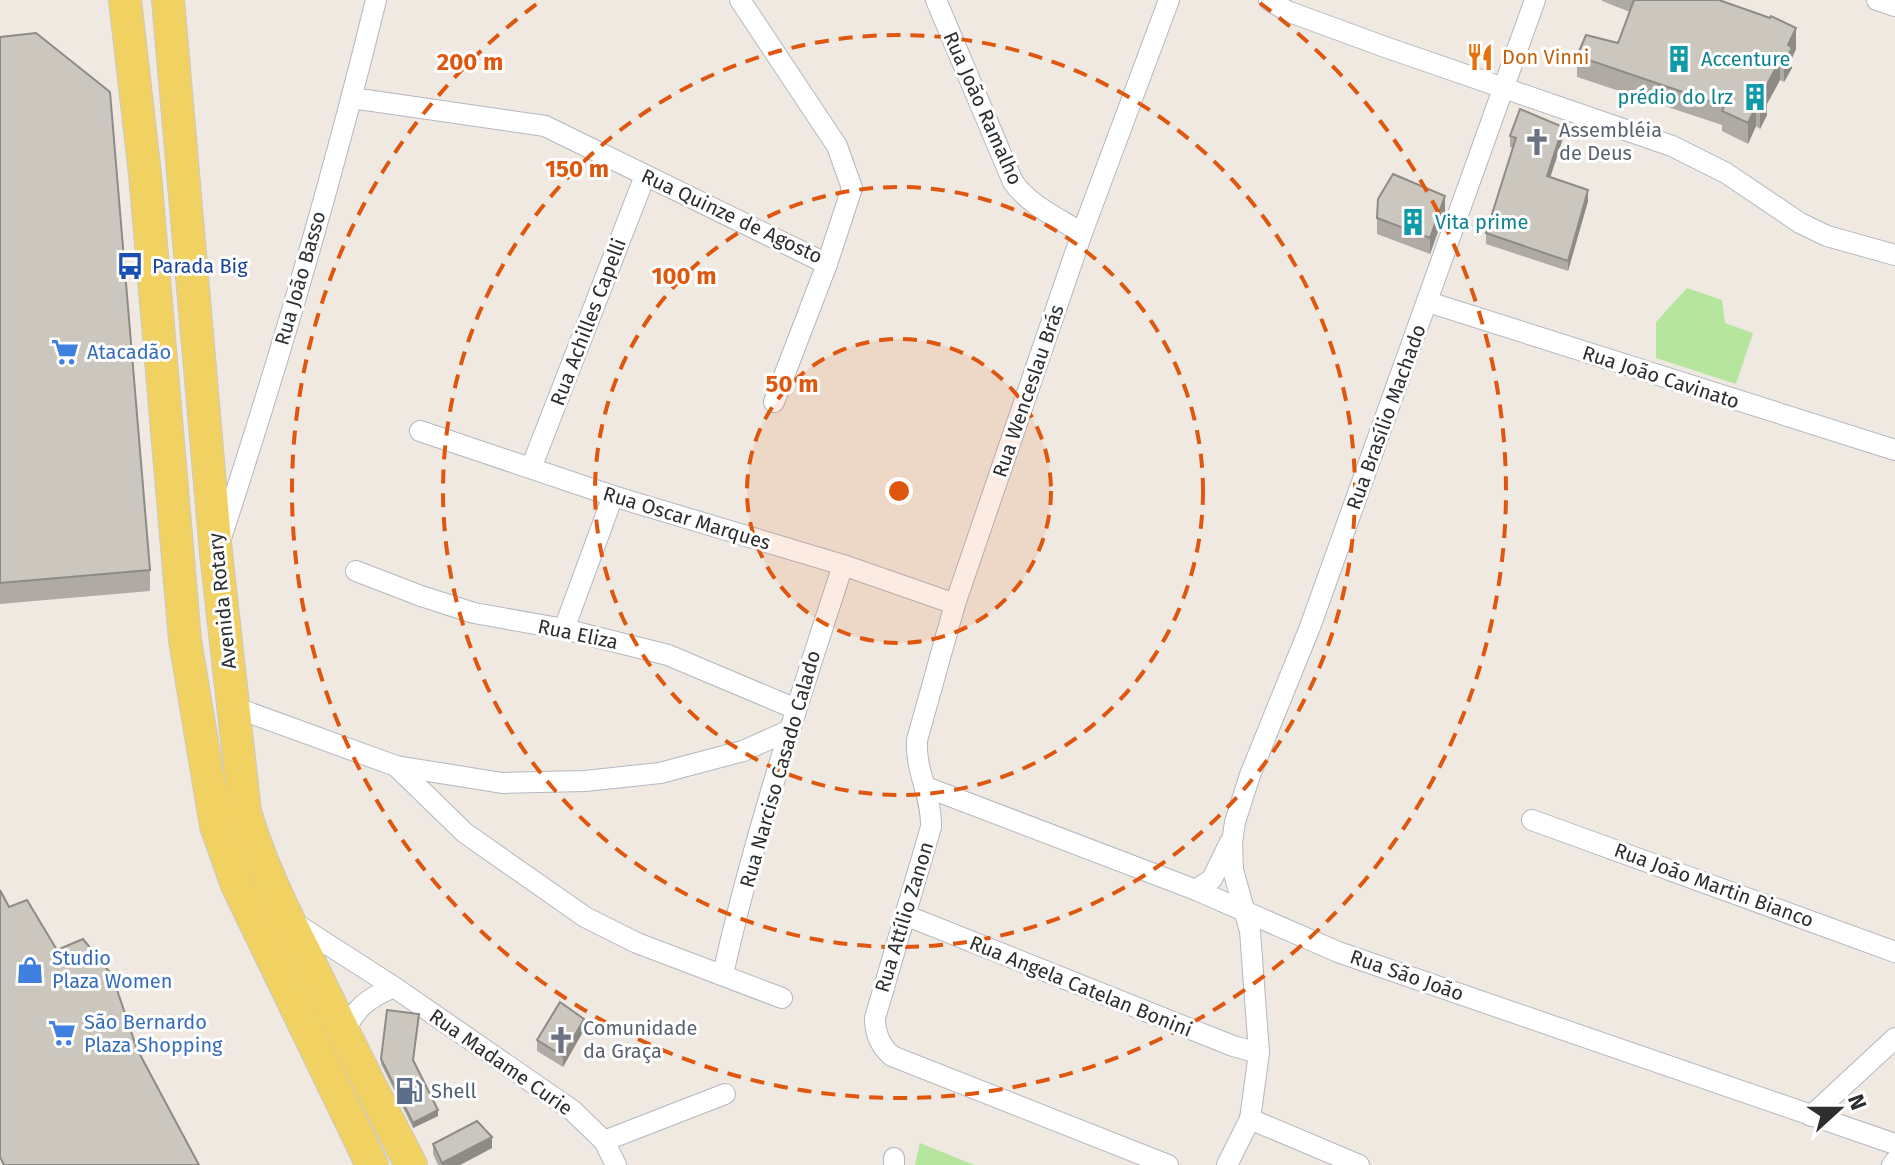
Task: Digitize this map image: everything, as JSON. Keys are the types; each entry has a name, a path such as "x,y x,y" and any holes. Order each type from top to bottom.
{"main road":[{"name":"Avenida Rotary","path":"125,0 145,174 185,640 216,826 237,885 372,1165"},
{"name":"Avenida Rotary","path":"168,0 216,553 245,812 257,852 288,919 411,1165"}],"street":[{"name":"Rua João Basso","path":"216,553 259,422 352,98 376,0"},
{"name":"Rua Quinze de Agosto","path":"352,98 545,126 827,264 851,197 848,172 837,146 740,0"},
{"name":"Rua João Ramalho","path":"936,0 1013,182 1036,204 1082,233"},
{"name":"Rua Wenceslau Brás","path":"926,787 916,757 917,740 955,604 1082,233 1169,0"},
{"path":"1269,0 1287,11 1672,146 1738,181 1800,223 1827,236 1895,255"},
{"name":"Rua Brasílio Machado","path":"1196,890 1212,879 1234,833 1250,775 1310,627 1535,0"},
{"path":"1877,0 1895,6"},
{"name":"Rua Achilles Capelli","path":"531,468 645,176"},
{"path":"774,402 827,264"},
{"name":"Rua João Cavinato","path":"1428,302 1895,450"},
{"name":"Rua Oscar Marques","path":"420,431 613,496 843,565 955,604"},
{"path":"564,629 613,496"},
{"name":"Rua Narciso Casado Calado","path":"723,974 796,709 843,565"},
{"name":"Rua Eliza","path":"356,571 474,613 564,629 668,655 796,709"},
{"path":"234,707 396,766 502,783 585,781 660,773 743,751 790,730"},
{"path":"396,766 465,833 585,917 637,943 782,998"},
{"name":"Rua São João","path":"926,787 1196,890 1338,952 1895,1144"},
{"name":"Rua Attílio Zanon","path":"926,787 932,813 931,827 875,1018 875,1030 882,1046 904,1062 1168,1165"},
{"name":"Rua João Martin Bianco","path":"1532,820 1895,952"},
{"name":"Rua Brasílio Machado","path":"1227,1165 1250,1119 1259,1053 1250,931 1233,870 1234,833"},
{"name":"Rua Angela Catelan Bonini","path":"905,915 1233,1046 1259,1053"},
{"name":"Rua Madame Curie","path":"288,919 394,987 572,1110 604,1141 616,1165"},
{"path":"328,1077 343,1034 366,1000 394,987"},
{"path":"1811,1116 1895,1038"},
{"path":"604,1141 725,1094"},
{"path":"1250,1119 1359,1165"}],"green space":[{"path":"1687,288 1722,300 1725,323 1753,333 1736,384 1656,358 1656,322"},
{"path":"920,1143 974,1165 915,1165"}],"building":[{"path":"1634,0 1719,0 1771,16 1796,28 1788,45 1792,48 1784,62 1780,60 1763,92 1767,94 1760,108 1756,106 1748,123 1722,111 1724,106 1577,56 1586,35 1618,43"},
{"name":"Atacadão","path":"36,33 110,92 150,570 0,583 0,37"},
{"path":"1520,109 1563,127 1547,176 1588,190 1568,261 1486,233 1516,138 1510,136"},
{"path":"1393,174 1445,196 1430,238 1377,218 1378,199"},
{"name":"São Bernardo Plaza Shopping","path":"0,890 9,907 27,900 57,950 83,939 112,975 137,1049 199,1165 4,1165 0,1157"},
{"name":"Comunidade da Graça","path":"560,1002 584,1019 563,1056 537,1040"},
{"name":"Shell","path":"387,1010 419,1014 413,1060 438,1110 413,1123 381,1059"},
{"path":"477,1121 492,1137 442,1163 433,1144"}],"place":[{"name":"Don Vinni","path":"1480,57"},
{"name":"Accenture","path":"1679,59"},
{"name":"prédio do lrz","path":"1755,97"},
{"name":"Assembléia de Deus","path":"1537,142"},
{"name":"Vita prime","path":"1413,222"},
{"name":"Parada Big","path":"130,266"},
{"name":"Atacadão","path":"65,352"},
{"name":"Studio Plaza Women","path":"30,970"},
{"name":"São Bernardo Plaza Shopping","path":"62,1033"},
{"name":"Comunidade da Graça","path":"561,1040"},
{"name":"Shell","path":"409,1091"}]}
